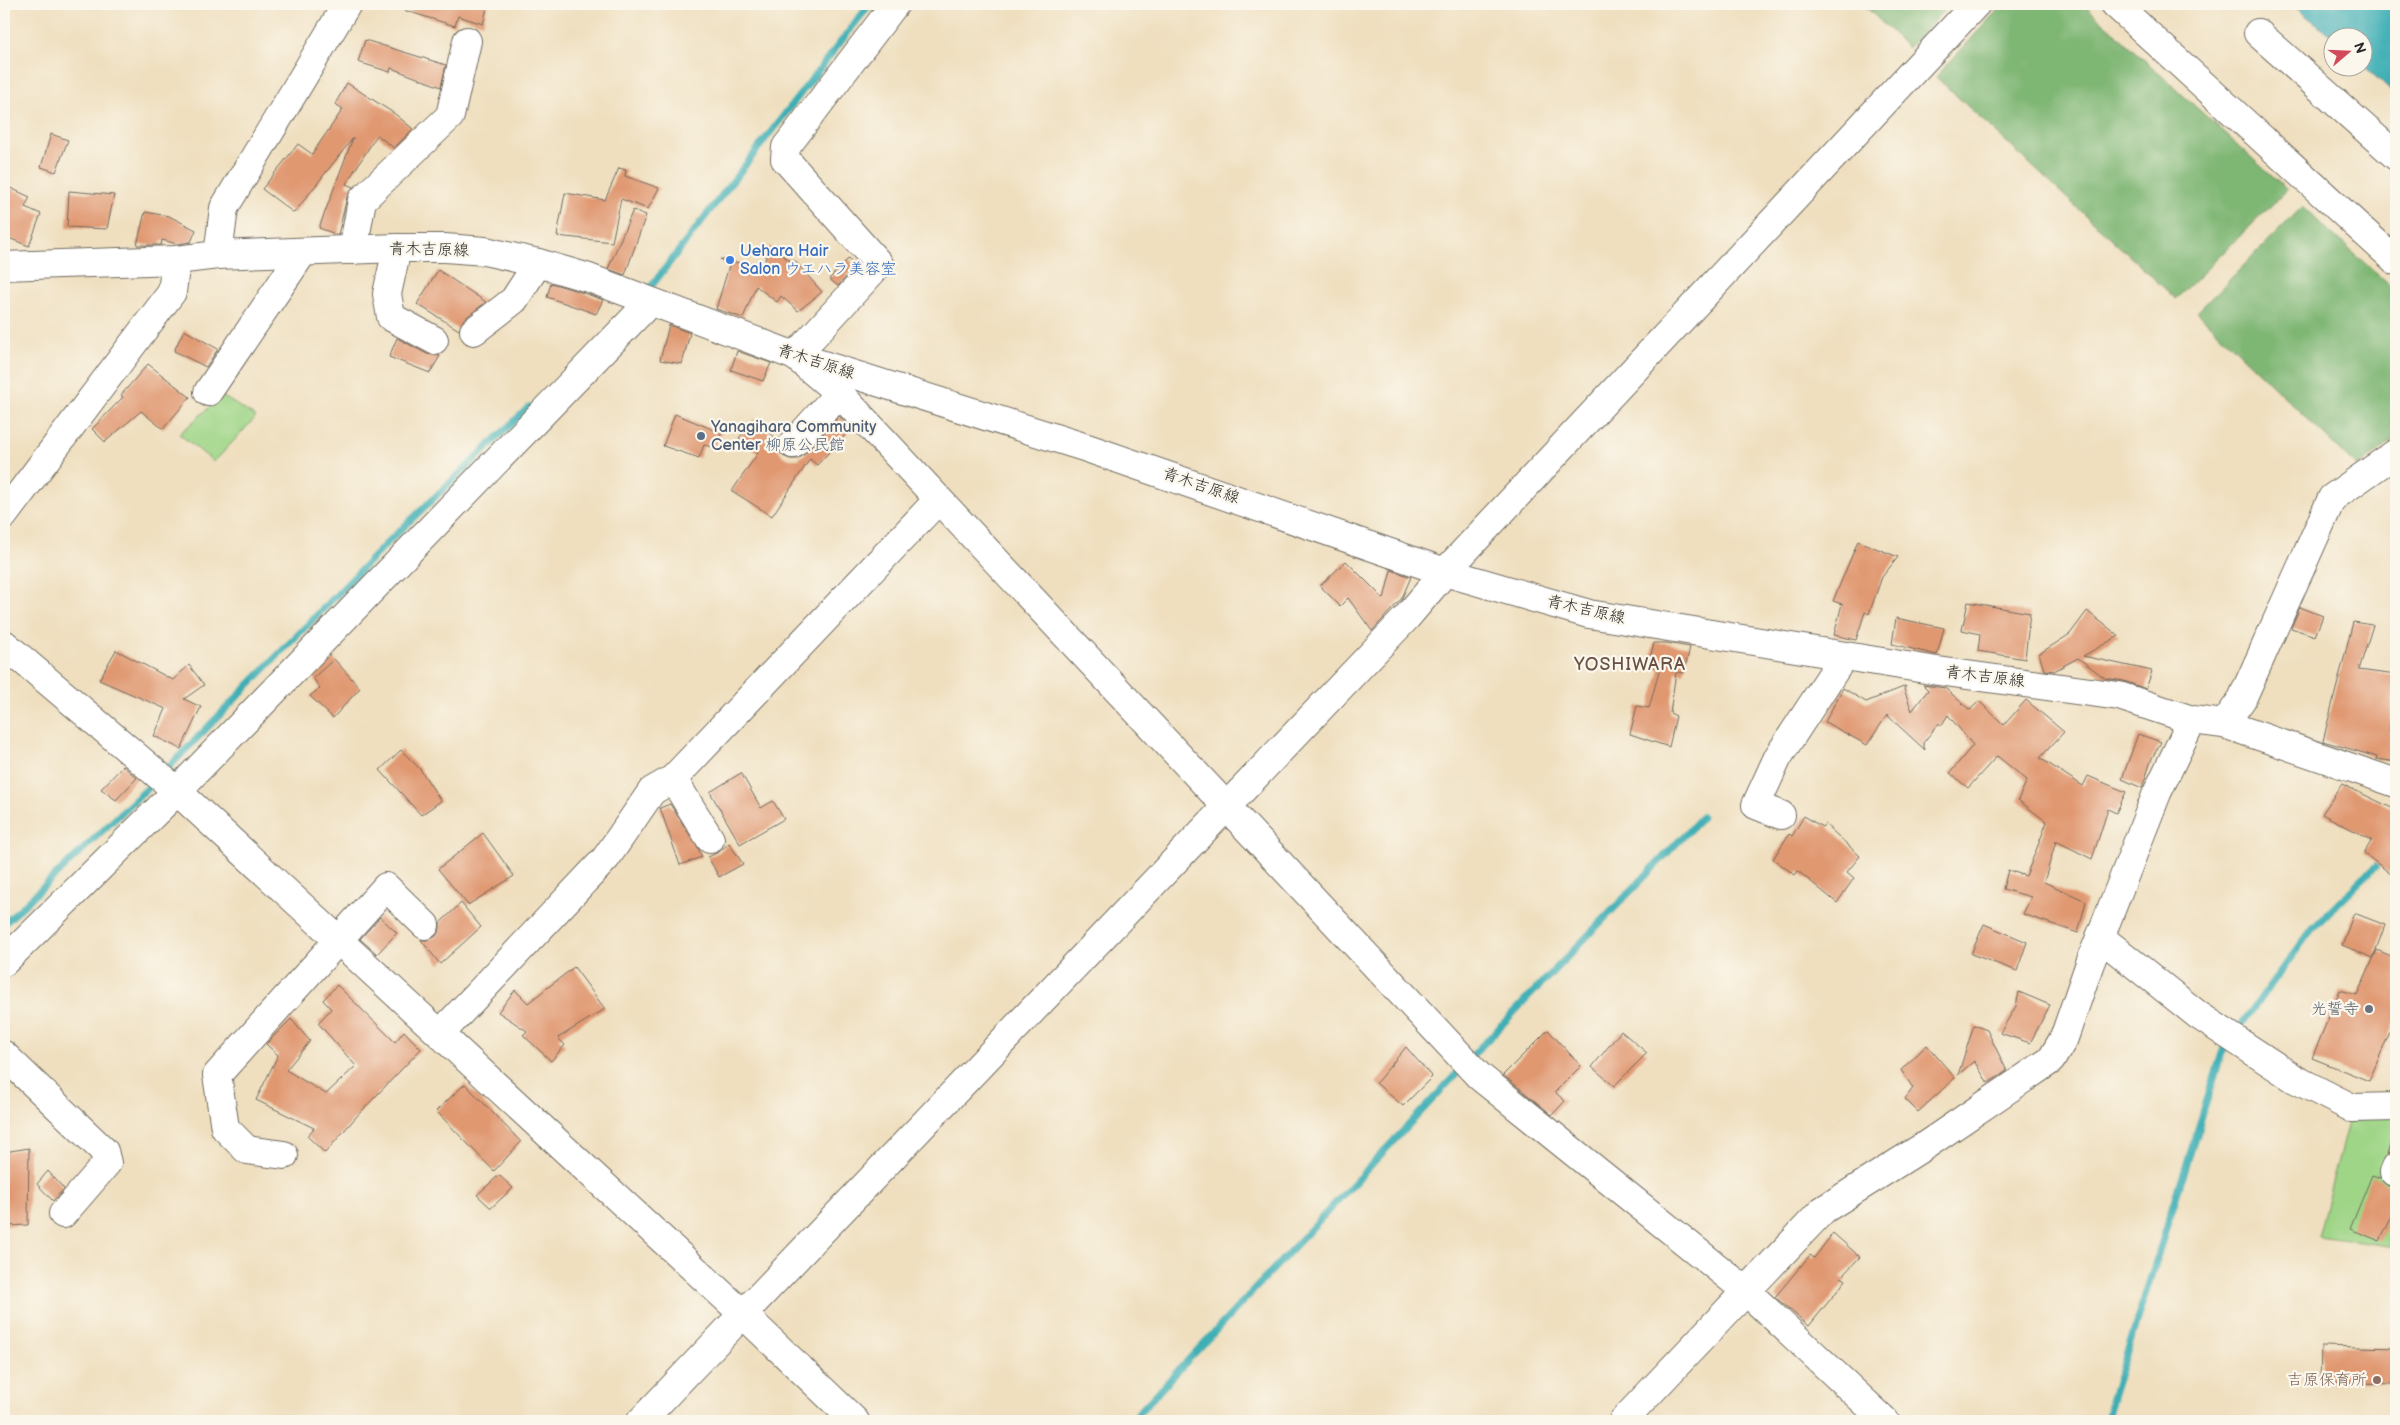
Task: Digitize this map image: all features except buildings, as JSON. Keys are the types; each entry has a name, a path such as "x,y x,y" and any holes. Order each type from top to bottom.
{"street":[{"path":"218,255 224,208 347,4"},
{"path":"896,4 786,147 785,159 879,264 795,356 839,393 1479,1076 1745,1290 1886,1421"},
{"path":"642,1421 742,1313 1407,617 1445,572 1976,4"},
{"path":"2115,4 2396,261"},
{"path":"2138,4 2396,235"},
{"path":"2258,33 2396,156"},
{"path":"353,250 362,200 450,116 467,41"},
{"path":"397,248 387,294 391,317 434,340"},
{"name":"青木吉原線","path":"4,266 176,260 218,255 397,248 445,248 485,251 538,263 589,278 649,303 795,356 1087,448 1445,572 1589,614 1844,656 2119,696 2192,720 2224,724 2396,783"},
{"path":"208,392 303,252"},
{"path":"4,515 172,292 176,260"},
{"path":"474,331 514,300 538,263"},
{"path":"4,962 177,791 649,303"},
{"path":"793,444 839,393"},
{"path":"2224,724 2242,699 2332,498 2396,453"},
{"path":"440,1034 606,858 652,791 674,779 938,500"},
{"path":"4,644 177,791 742,1313 855,1421"},
{"path":"1781,816 1756,806 1778,757 1844,656"},
{"path":"1623,1421 1745,1290 1823,1210 1926,1145 2051,1060 2064,1038 2100,938 2157,793 2192,720"},
{"path":"674,779 710,839"},
{"path":"284,1155 246,1150 225,1128 216,1075 386,887 425,925"},
{"path":"2100,938 2198,1015 2295,1079 2352,1108 2396,1107"},
{"path":"4,1055 104,1151 107,1163 63,1214"}],"green space":[{"path":"1863,4 1950,4 1908,48"},
{"path":"2003,4 2083,4 2287,190 2176,299 1936,77"},
{"path":"2302,207 2396,291 2396,438 2357,467 2197,312"},
{"path":"222,396 256,417 214,462 179,434"},
{"path":"2396,1113 2396,1247 2318,1236 2348,1122 2352,1114"}],"water":[{"path":"2291,4 2396,4 2396,96 2372,73 2372,28 2322,28"}],"waterway":[{"path":"646,293 870,4"},
{"path":"164,772 388,542 529,407"},
{"path":"4,924 156,780"},
{"path":"1469,1059 1702,817"},
{"path":"2235,1033 2313,928 2383,859"},
{"path":"2105,1421 2222,1053 2229,1042"},
{"path":"1131,1421 1462,1068"}],"place":[{"name":"Uehara Hair Salon ウエハラ美容室","path":"730,260"},
{"name":"Yanagihara Community Center 柳原公民館","path":"701,436"},
{"name":"光誓寺","path":"2369,1009"},
{"name":"吉原保育所","path":"2377,1380"}],"district":[{"name":"YOSHIWARA","path":"1630,664"}]}
